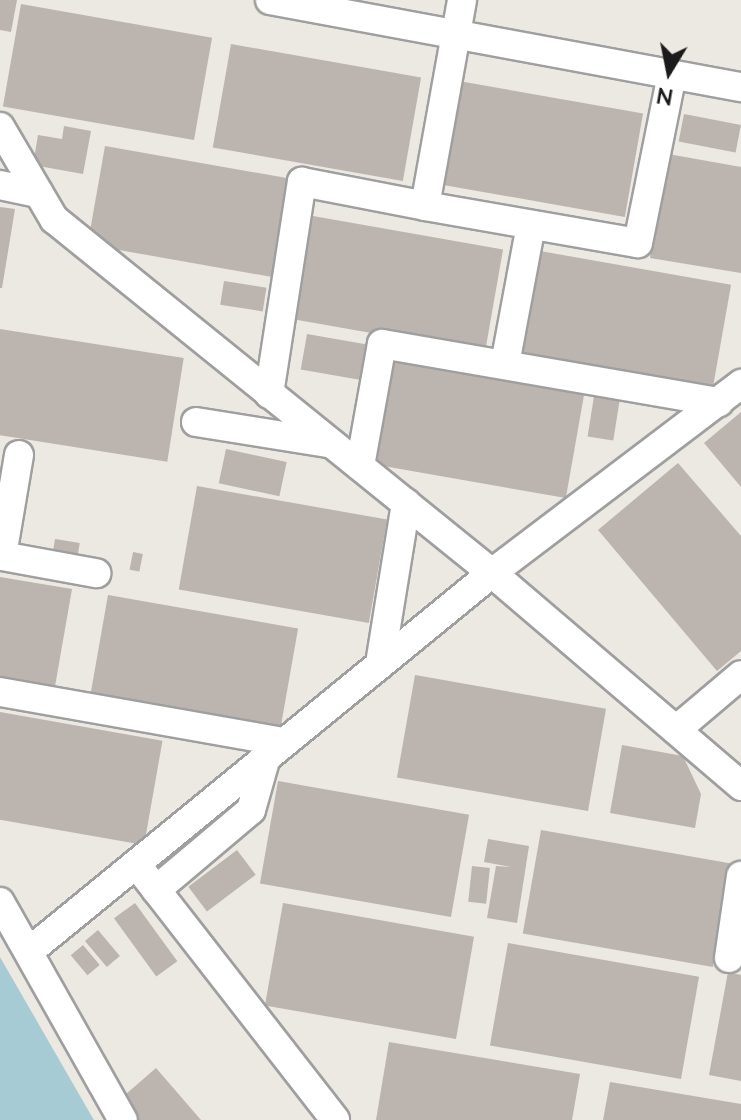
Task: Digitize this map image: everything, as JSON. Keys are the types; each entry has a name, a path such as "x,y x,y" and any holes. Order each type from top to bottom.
{"lane":[{"path":"270,0 375,10 453,37 741,87"},
{"path":"425,206 462,0"},
{"path":"269,394 302,182 638,243 672,75"},
{"path":"0,127 54,219 492,573 741,786"},
{"path":"0,185 38,193"},
{"path":"505,364 531,225"},
{"path":"360,466 382,344 719,402"},
{"path":"32,949 492,573 741,384"},
{"path":"196,422 332,444"},
{"path":"19,455 2,556 96,573"},
{"path":"380,664 406,503"},
{"path":"676,730 741,675"},
{"path":"0,692 275,750"},
{"path":"166,881 251,810 275,750"},
{"path":"166,881 170,835"},
{"path":"136,864 166,881 335,1120"},
{"path":"729,958 741,876"},
{"path":"0,902 32,949 123,1120"}],"water":[{"path":"0,957 91,1115 94,1120 0,1120"}],"building":[{"path":"0,0 17,0 11,32 0,30"},
{"path":"21,4 212,38 194,140 3,106"},
{"path":"231,44 421,78 403,181 213,147"},
{"path":"453,80 643,114 625,217 435,183"},
{"path":"684,114 741,125 736,153 679,141"},
{"path":"64,126 91,131 83,174 33,165 38,135 62,139"},
{"path":"105,146 294,179 277,278 88,244"},
{"path":"668,154 741,167 741,273 650,258"},
{"path":"0,207 15,209 2,288 0,288"},
{"path":"313,216 503,250 485,353 295,319"},
{"path":"540,251 731,285 713,387 522,353"},
{"path":"224,281 266,288 263,311 220,305"},
{"path":"0,329 184,358 167,462 0,435"},
{"path":"307,334 370,345 364,381 301,369"},
{"path":"393,361 584,395 566,498 375,464"},
{"path":"594,396 620,400 613,441 588,436"},
{"path":"741,412 741,487 704,443"},
{"path":"226,449 287,462 279,496 219,483"},
{"path":"678,463 741,536 741,651 717,671 598,530"},
{"path":"197,486 387,520 369,623 179,589"},
{"path":"55,539 80,543 77,562 52,558"},
{"path":"133,552 143,554 139,572 130,570"},
{"path":"0,577 72,589 54,692 0,683"},
{"path":"108,595 298,629 280,733 90,699"},
{"path":"415,675 606,709 588,811 397,777"},
{"path":"0,712 162,741 144,845 0,820"},
{"path":"622,745 683,756 701,794 695,828 610,813"},
{"path":"278,781 469,815 451,917 260,883"},
{"path":"541,830 731,864 713,967 523,933"},
{"path":"488,839 529,846 517,923 487,918 496,866 511,867 484,862"},
{"path":"237,850 256,875 207,911 188,887"},
{"path":"472,866 490,868 486,904 468,902"},
{"path":"135,903 177,961 156,977 114,918"},
{"path":"283,903 474,937 456,1039 265,1005"},
{"path":"98,930 120,956 107,967 85,941"},
{"path":"508,943 699,977 681,1079 490,1045"},
{"path":"83,945 100,965 87,975 71,955"},
{"path":"728,972 741,975 741,1081 709,1075"},
{"path":"389,1042 580,1074 572,1120 376,1120"},
{"path":"156,1068 201,1120 134,1120 118,1101"},
{"path":"610,1082 741,1104 741,1120 603,1120"}]}
